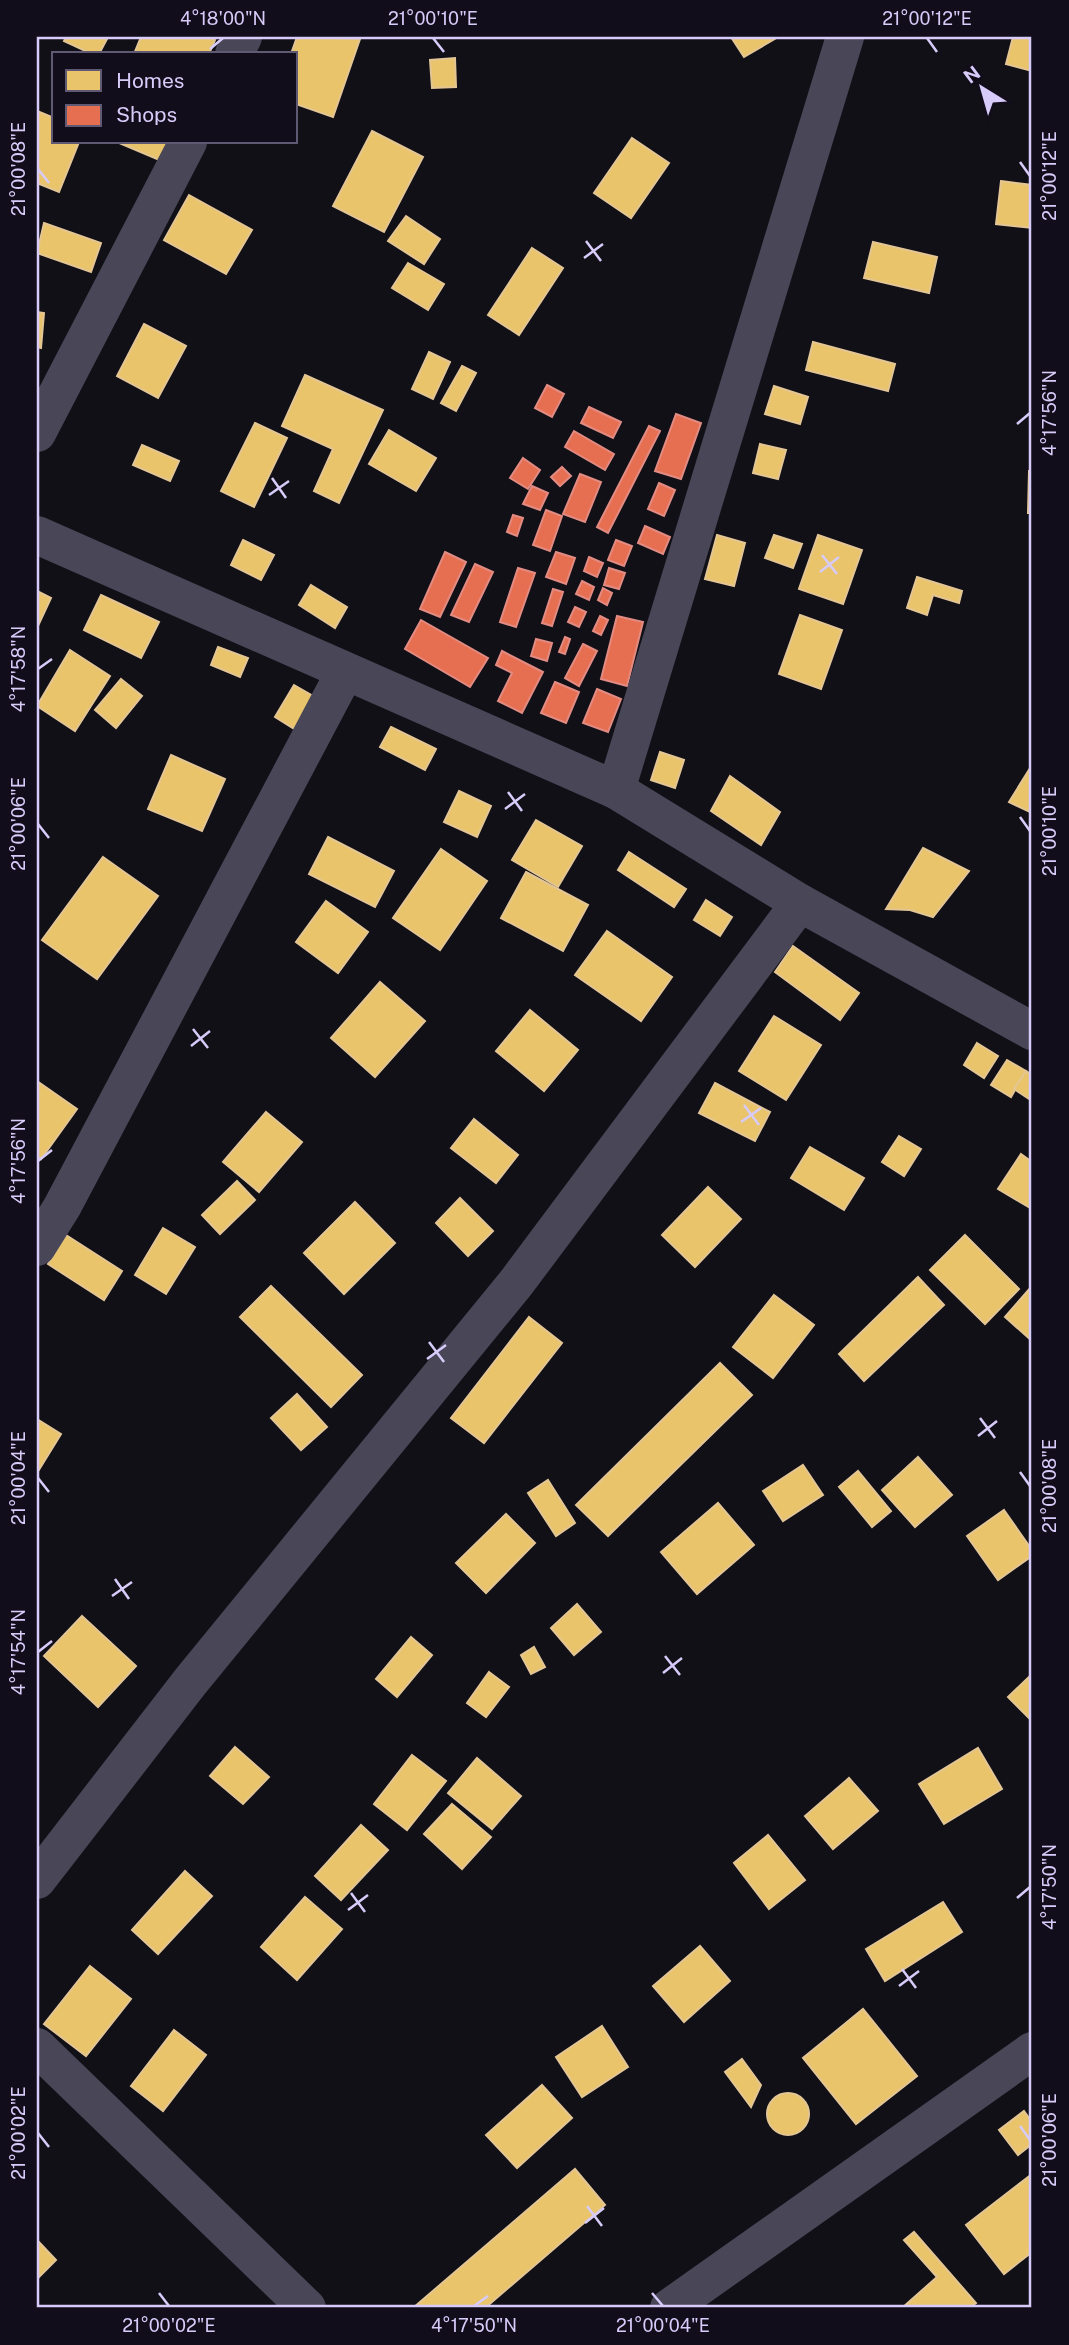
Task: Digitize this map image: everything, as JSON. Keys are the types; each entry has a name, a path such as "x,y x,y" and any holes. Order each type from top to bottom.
{"street":[{"path":"615,790 845,37"},
{"path":"37,433 187,144"},
{"path":"37,535 615,790 800,903 1032,1031"},
{"path":"37,1247 62,1207 345,672"},
{"path":"37,1880 190,1682 516,1283 800,903"},
{"path":"37,2047 307,2308"},
{"path":"669,2308 1032,2051"}],"building: Homes":[{"path":"66,37 108,37 100,52 88,52 64,41"},
{"path":"141,37 208,37 215,40 210,52 135,52"},
{"path":"297,37 360,39 333,117 298,105 298,52 292,52"},
{"path":"731,37 778,37 744,57"},
{"path":"1013,37 1032,37 1032,71 1006,64"},
{"path":"455,58 456,87 432,88 430,60"},
{"path":"37,111 52,117 52,144 78,144 59,192 37,183"},
{"path":"372,131 423,157 384,232 333,206"},
{"path":"632,138 669,163 631,218 594,193"},
{"path":"122,144 172,144 164,162"},
{"path":"1001,181 1032,185 1032,228 996,224"},
{"path":"189,195 252,230 226,274 164,240"},
{"path":"406,216 440,239 424,264 388,241"},
{"path":"44,223 101,243 91,272 37,253"},
{"path":"873,242 937,257 929,293 864,278"},
{"path":"532,248 563,268 519,335 488,315"},
{"path":"408,263 444,284 428,310 392,288"},
{"path":"37,312 44,313 41,348 37,347"},
{"path":"144,324 186,346 158,398 117,376"},
{"path":"813,342 895,364 888,391 806,370"},
{"path":"429,352 450,362 433,399 412,389"},
{"path":"462,366 476,373 456,411 441,403"},
{"path":"305,375 383,410 339,503 314,491 333,449 282,426"},
{"path":"774,386 808,397 800,424 765,414"},
{"path":"255,423 287,438 254,507 221,491"},
{"path":"389,430 436,458 416,491 369,464"},
{"path":"760,444 786,450 778,479 753,473"},
{"path":"142,445 179,461 170,481 133,465"},
{"path":"1029,471 1032,471 1032,513 1028,513"},
{"path":"717,535 745,543 734,586 705,579"},
{"path":"774,535 802,544 793,568 765,558"},
{"path":"818,535 862,550 843,604 799,589"},
{"path":"243,540 274,555 261,580 231,565"},
{"path":"917,577 962,591 959,603 933,595 927,615 907,608"},
{"path":"311,585 347,607 335,628 299,605"},
{"path":"37,591 51,598 37,628"},
{"path":"101,595 159,622 141,658 84,630"},
{"path":"800,615 842,630 821,689 779,674"},
{"path":"218,647 248,658 240,677 211,665"},
{"path":"70,650 110,676 75,731 37,706"},
{"path":"121,679 142,696 116,728 95,710"},
{"path":"294,685 315,697 296,730 275,717"},
{"path":"391,727 436,749 425,770 380,747"},
{"path":"660,752 684,760 675,788 651,780"},
{"path":"171,755 225,779 202,831 148,809"},
{"path":"1032,765 1032,813 1009,802"},
{"path":"730,776 780,812 761,845 711,811"},
{"path":"459,791 491,806 477,837 444,822"},
{"path":"536,820 582,846 558,887 512,860"},
{"path":"328,837 394,871 375,907 309,874"},
{"path":"923,848 969,871 933,917 910,910 886,909"},
{"path":"441,849 487,881 440,950 393,918"},
{"path":"629,852 686,889 674,907 618,870"},
{"path":"103,857 158,896 97,979 42,940"},
{"path":"526,872 588,905 563,951 501,918"},
{"path":"706,900 732,917 720,936 694,920"},
{"path":"326,901 368,932 338,973 296,942"},
{"path":"607,931 672,977 641,1021 575,975"},
{"path":"793,946 859,993 840,1020 775,972"},
{"path":"380,982 425,1021 375,1077 331,1038"},
{"path":"530,1010 578,1050 544,1091 496,1051"},
{"path":"774,1016 821,1045 786,1100 739,1071"},
{"path":"977,1043 998,1056 984,1078 964,1065"},
{"path":"1007,1060 1026,1071 1011,1097 991,1085"},
{"path":"1026,1071 1032,1075 1032,1101 1014,1089"},
{"path":"37,1081 77,1109 41,1159 37,1156"},
{"path":"715,1083 770,1112 755,1141 699,1113"},
{"path":"266,1112 302,1142 259,1192 223,1162"},
{"path":"474,1119 518,1155 496,1183 451,1148"},
{"path":"899,1136 921,1149 904,1176 882,1162"},
{"path":"810,1147 864,1178 844,1210 791,1178"},
{"path":"1021,1154 1032,1162 1032,1209 998,1189"},
{"path":"237,1181 255,1200 220,1234 202,1215"},
{"path":"708,1187 741,1219 695,1267 662,1235"},
{"path":"460,1198 493,1231 468,1256 436,1223"},
{"path":"355,1202 395,1243 344,1294 304,1253"},
{"path":"163,1228 195,1247 166,1294 135,1275"},
{"path":"66,1235 122,1271 104,1300 48,1264"},
{"path":"965,1235 1019,1289 985,1324 930,1270"},
{"path":"918,1277 944,1305 864,1381 839,1354"},
{"path":"271,1286 362,1375 331,1407 240,1317"},
{"path":"1032,1286 1032,1341 1005,1317"},
{"path":"774,1295 814,1325 773,1378 733,1347"},
{"path":"529,1317 562,1343 484,1443 451,1418"},
{"path":"720,1363 752,1395 608,1536 576,1505"},
{"path":"297,1394 327,1427 301,1450 271,1418"},
{"path":"37,1419 61,1434 37,1473"},
{"path":"918,1457 952,1495 915,1527 882,1490"},
{"path":"803,1465 823,1495 783,1521 763,1491"},
{"path":"858,1471 891,1511 872,1527 839,1487"},
{"path":"548,1480 575,1523 556,1536 528,1493"},
{"path":"718,1503 754,1545 697,1594 661,1552"},
{"path":"1004,1510 1032,1550 1032,1556 998,1580 967,1536"},
{"path":"506,1514 535,1543 486,1593 456,1563"},
{"path":"577,1604 601,1632 574,1655 551,1628"},
{"path":"82,1616 136,1666 98,1707 44,1656"},
{"path":"411,1637 432,1655 397,1697 376,1679"},
{"path":"534,1647 545,1667 531,1674 521,1655"},
{"path":"489,1672 509,1687 486,1717 467,1703"},
{"path":"1032,1674 1032,1721 1008,1697"},
{"path":"235,1747 269,1777 243,1804 210,1776"},
{"path":"978,1748 1002,1789 944,1824 919,1784"},
{"path":"412,1755 446,1781 407,1830 374,1804"},
{"path":"477,1758 521,1796 492,1829 448,1793"},
{"path":"849,1778 878,1811 833,1849 805,1816"},
{"path":"452,1804 491,1837 462,1869 424,1834"},
{"path":"361,1825 388,1850 341,1900 315,1876"},
{"path":"768,1835 805,1880 769,1909 734,1863"},
{"path":"185,1871 212,1896 158,1954 132,1930"},
{"path":"305,1897 342,1929 297,1980 261,1947"},
{"path":"943,1902 962,1932 885,1981 866,1949"},
{"path":"700,1946 730,1981 684,2022 653,1986"},
{"path":"90,1966 131,1999 86,2056 44,2024"},
{"path":"863,2009 917,2076 856,2124 803,2058"},
{"path":"602,2026 628,2067 582,2097 556,2057"},
{"path":"174,2030 206,2055 163,2111 131,2086"},
{"path":"742,2059 761,2085 751,2107 725,2072"},
{"path":"542,2085 572,2118 517,2168 486,2135"},
{"path":"788,2093 803,2099 809,2114 803,2129 788,2135 773,2129 767,2114 773,2099"},
{"path":"1024,2111 1032,2122 1032,2144 1018,2155 999,2130"},
{"path":"575,2169 605,2205 485,2308 413,2308"},
{"path":"1032,2174 1032,2252 1004,2274 966,2225"},
{"path":"914,2232 976,2303 969,2308 902,2308 937,2277 904,2240"},
{"path":"37,2240 56,2260 37,2279"}],"building: Shops":[{"path":"547,385 564,394 552,417 535,408"},
{"path":"589,407 621,422 613,438 581,423"},
{"path":"676,414 701,423 681,479 655,471"},
{"path":"649,426 660,431 608,533 597,527"},
{"path":"574,431 614,454 605,470 565,447"},
{"path":"523,458 540,470 528,489 510,478"},
{"path":"562,467 571,476 560,486 551,477"},
{"path":"580,474 601,482 585,522 563,514"},
{"path":"659,483 675,490 664,516 648,509"},
{"path":"532,486 548,493 540,510 523,504"},
{"path":"546,510 562,516 550,551 533,545"},
{"path":"513,515 523,518 517,536 507,532"},
{"path":"645,526 670,537 663,554 638,543"},
{"path":"616,540 632,546 624,566 608,560"},
{"path":"445,552 466,562 440,617 420,609"},
{"path":"556,552 575,558 566,584 546,577"},
{"path":"589,557 603,563 597,577 584,571"},
{"path":"475,564 493,572 469,622 451,615"},
{"path":"518,568 535,573 516,627 500,622"},
{"path":"609,568 625,573 619,589 604,585"},
{"path":"582,581 594,587 589,600 576,594"},
{"path":"603,588 612,593 607,605 598,600"},
{"path":"553,589 563,592 552,626 542,623"},
{"path":"575,607 586,612 579,627 568,622"},
{"path":"600,616 608,620 601,635 593,631"},
{"path":"617,616 643,622 627,686 601,679"},
{"path":"421,620 488,658 470,687 405,649"},
{"path":"565,637 570,639 565,654 559,652"},
{"path":"536,639 552,643 547,661 531,656"},
{"path":"583,644 597,651 579,686 565,678"},
{"path":"502,651 543,672 522,713 498,701 512,673 496,665"},
{"path":"555,682 579,692 566,723 541,713"},
{"path":"597,689 621,699 608,732 583,723"}]}
